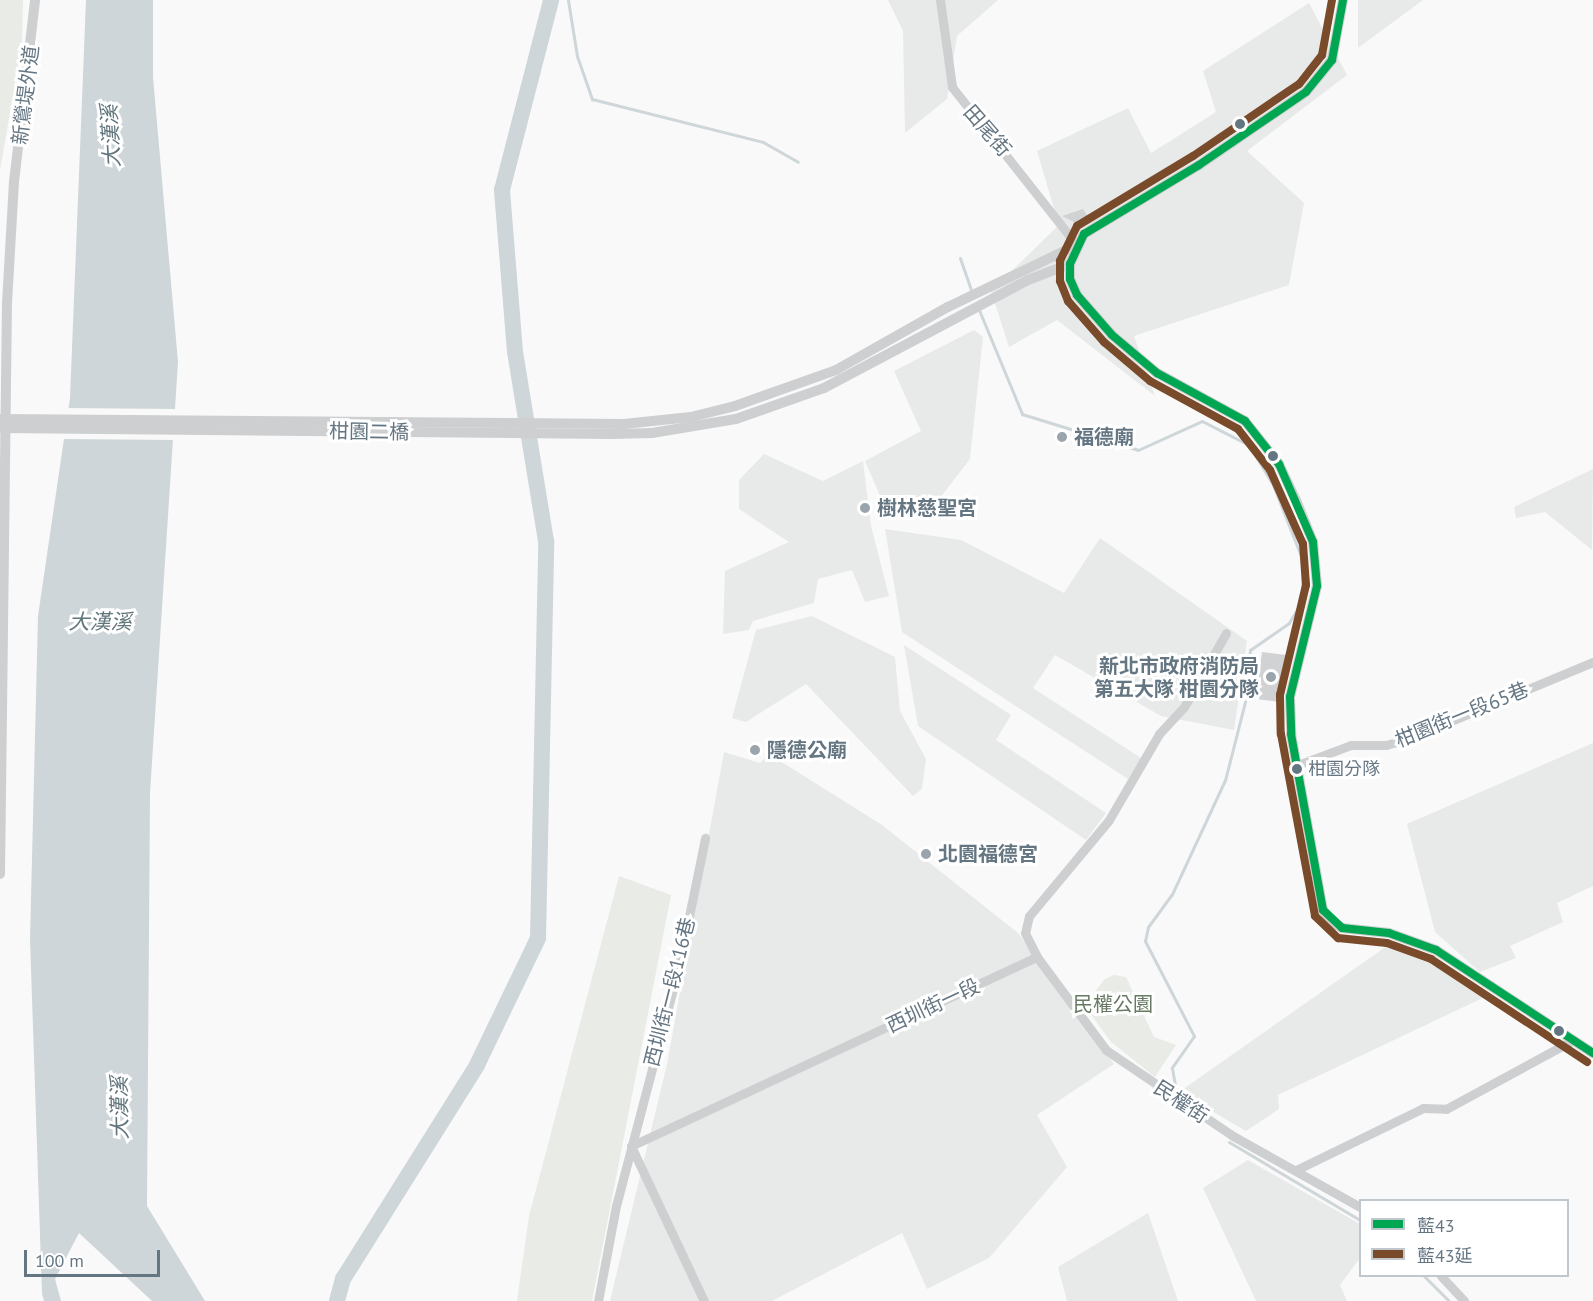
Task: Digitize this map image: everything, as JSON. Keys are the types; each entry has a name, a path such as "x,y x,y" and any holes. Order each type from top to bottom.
{"street":[{"name":"新鶯堤外道","path":"0,874 7,303 14,182 36,0"},
{"name":"田尾街","path":"939,0 952,87 1077,245"},
{"path":"1343,0 1332,60 1306,92 1199,165 1084,234 1070,264 1077,295 1112,334 1157,373 1245,421 1279,464 1313,542 1317,586 1290,697 1295,766 1323,910 1331,921 1342,928 1389,933 1436,950 1571,1041 1593,1053"},
{"name":"柑園二橋","path":"0,419 624,424 691,417 735,406 836,370 948,307 1077,245"},
{"name":"柑園二橋","path":"0,428 652,433 736,419 824,388 1028,280 1070,264"},
{"path":"1037,957 1025,933 1029,916 1109,820 1159,734 1184,707 1226,633"},
{"name":"柑園街一段65巷","path":"1295,766 1351,745 1386,745 1410,738 1593,662"},
{"name":"西圳街一段116巷","path":"598,1301 631,1146 678,970 705,838"},
{"name":"西圳街一段","path":"631,1146 1037,957"},
{"name":"民權街","path":"1037,957 1106,1050 1233,1136 1359,1206"},
{"path":"1296,1170 1423,1108 1446,1109 1571,1041"},
{"path":"631,1146 704,1301"},
{"path":"1443,1277 1464,1301"}],"shaded area":[{"path":"888,0 998,0 957,36 947,99 905,133 903,31"},
{"path":"1358,0 1423,0 1358,48"},
{"path":"1309,3 1347,75 1247,151 1304,203 1289,285 1134,336 1155,396 1057,320 1009,347 991,291 1059,225 1037,151 1128,108 1151,153 1216,112 1203,71"},
{"path":"974,330 983,337 970,459 936,503 889,517 865,461 921,431 894,371"},
{"path":"764,454 823,481 863,461 871,526 889,596 865,602 852,570 818,579 814,603 753,621 749,630 723,634 725,571 789,542 739,509 739,480"},
{"path":"1593,469 1592,550 1545,512 1516,518 1514,507"},
{"path":"885,529 961,540 1064,593 1100,538 1247,641 1234,730 1161,716 1055,655 1033,688 1141,758 1128,779 902,632"},
{"path":"812,616 895,657 900,711 926,759 922,789 913,796 806,684 746,722 732,718 756,630"},
{"path":"904,645 1011,715 996,740 1106,813 1086,840 918,726"},
{"path":"1593,743 1593,886 1557,903 1563,922 1510,946 1516,958 1480,972 1435,932 1407,824"},
{"path":"724,752 760,763 769,754 882,825 1018,933 1114,1064 1037,1115 1067,1167 989,1258 927,1289 902,1233 772,1301 610,1301 667,1064"},
{"path":"1394,941 1435,956 1487,996 1278,1095 1279,1109 1246,1131 1179,1092"},
{"path":"1248,1160 1359,1223 1359,1259 1340,1285 1347,1301 1256,1301 1203,1188"},
{"path":"1148,1213 1178,1301 1067,1301 1058,1267"}],"green space":[{"path":"0,0 23,0 22,44 0,170"},
{"path":"619,876 671,895 592,1301 517,1301 529,1216"},
{"name":"民權公園","path":"1114,975 1126,977 1154,1037 1176,1045 1155,1077 1111,1042 1084,1005 1105,979"}],"water":[{"name":"大漢溪","path":"86,0 153,0 153,77 178,362 150,793 147,1206 205,1301 152,1301 79,1233 55,1279 61,1301 44,1301 42,1294 30,939 38,616 70,398"}],"pier":[{"path":"65,408 178,409 176,440 61,439"}],"building":[{"path":"1083,209 1089,218 1078,224 1062,216"},
{"name":"新北市政府消防局 第五大隊 柑園分隊","path":"1262,652 1286,655 1280,702 1256,699"}],"waterway":[{"path":"337,1301 343,1279 477,1065 538,938 546,541 515,352 502,190 551,0"},
{"path":"568,0 577,56 592,99 763,142 798,162"},
{"path":"960,258 972,292"},
{"path":"979,310 1022,414 1138,450 1202,421 1249,445 1273,485 1303,561 1302,601 1289,623 1250,650 1247,694 1225,780 1172,894 1148,927 1145,941 1194,1036 1172,1068 1176,1090"},
{"path":"1229,1142 1359,1219"},
{"path":"1425,1277 1449,1301"}],"transit line":[{"name":"藍43延","path":"1332,0 1322,55 1299,84 1193,156 1077,226 1060,261 1060,281 1068,301 1104,342 1150,381 1238,429 1270,470 1303,544 1306,585 1280,695 1281,734 1315,916 1338,938 1387,943 1431,959 1587,1062"},
{"name":"藍43","path":"1343,0 1332,60 1306,92 1199,165 1084,234 1070,264 1070,279 1077,295 1112,335 1157,373 1245,421 1279,464 1313,542 1317,586 1290,697 1291,734 1323,910 1342,928 1389,933 1436,950 1593,1053"}],"place":[{"name":"福德廟","path":"1062,437"},
{"name":"樹林慈聖宮","path":"865,508"},
{"name":"新北市政府消防局 第五大隊 柑園分隊","path":"1271,677"},
{"name":"隱德公廟","path":"755,750"},
{"name":"柑園分隊","path":"1297,769"},
{"name":"北園福德宮","path":"926,854"}]}
